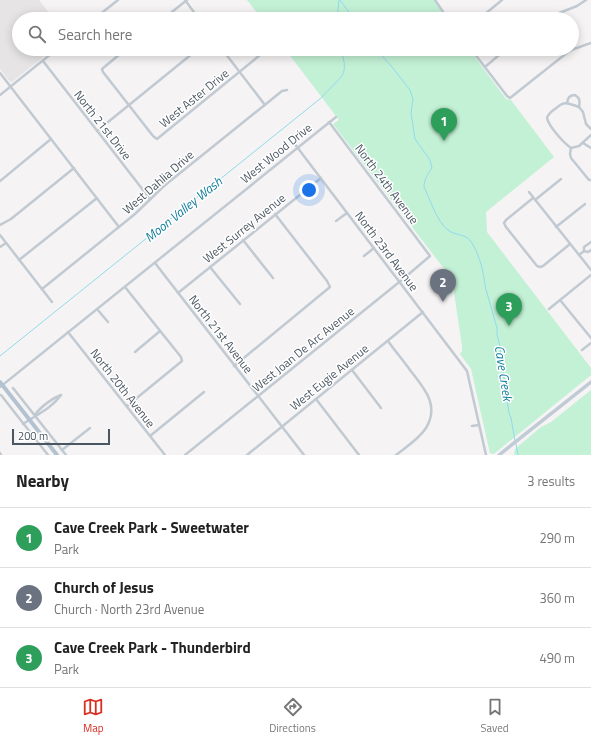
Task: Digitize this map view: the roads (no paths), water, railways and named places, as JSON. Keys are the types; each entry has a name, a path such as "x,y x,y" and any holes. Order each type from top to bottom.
{"main road":[{"path":"499,455 591,382"},
{"path":"1,385 30,419 57,455"}],"street":[{"path":"103,12 118,0"},
{"path":"171,12 186,0 194,12"},
{"path":"434,0 443,12"},
{"path":"487,12 502,0"},
{"path":"562,12 577,6 586,0"},
{"path":"579,47 591,43"},
{"path":"0,95 49,56"},
{"path":"118,56 102,69 129,105"},
{"path":"97,131 189,56"},
{"path":"227,56 264,105"},
{"name":"West Aster Drive","path":"129,105 157,139 259,56"},
{"path":"476,56 510,98 560,56"},
{"path":"484,67 497,56"},
{"name":"North 21st Drive","path":"43,61 150,199"},
{"path":"0,73 119,226"},
{"name":"West Dahlia Drive","path":"42,289 138,211 164,186 264,105 282,91 287,90"},
{"path":"567,103 570,96 575,95 579,99 579,106 583,112 586,124 591,129"},
{"path":"579,106 567,103 561,104 550,113 547,118 565,143 571,148 577,147 591,135"},
{"name":"West Wood Drive","path":"1,385 336,117"},
{"name":"North 24th Avenue","path":"329,122 430,256"},
{"path":"0,181 51,139"},
{"name":"North 23rd Avenue","path":"294,143 467,371 486,455"},
{"path":"583,143 591,148"},
{"path":"571,148 571,158 589,180 591,180"},
{"path":"0,225 11,219 74,168"},
{"name":"West Surrey Avenue","path":"178,293 321,178"},
{"path":"561,179 504,223 537,266 540,267 570,244"},
{"path":"529,192 591,270"},
{"path":"19,260 96,198"},
{"path":"556,227 584,204"},
{"name":"North 23rd Avenue","path":"336,222 347,212"},
{"path":"234,366 330,287 327,281 275,214"},
{"path":"0,235 52,302"},
{"path":"243,240 273,278"},
{"path":"579,255 584,251 584,247 591,242"},
{"path":"0,247 6,243"},
{"path":"364,256 374,248"},
{"path":"584,251 588,252 591,250"},
{"name":"West Joan De Arc Avenue","path":"186,455 430,256"},
{"name":"North 21st Avenue","path":"154,263 304,455"},
{"path":"210,267 240,304"},
{"path":"549,309 591,275"},
{"path":"125,286 181,357 182,361 126,406"},
{"path":"560,300 591,338"},
{"path":"97,309 108,322"},
{"name":"West Eugie Avenue","path":"247,455 423,312"},
{"name":"North 20th Avenue","path":"68,332 164,455"},
{"path":"135,352 160,332"},
{"path":"388,341 424,388 431,403 431,414 427,427 419,437 396,455"},
{"path":"582,350 591,343"},
{"path":"352,370 381,408"},
{"path":"13,388 66,455"},
{"path":"150,436 204,392"},
{"path":"1,395 48,455"},
{"path":"24,424 40,414 61,395 56,397 38,411 35,416"},
{"path":"316,399 360,455"},
{"path":"472,426 479,425"},
{"path":"62,450 90,428"}],"waterway":[{"name":"Moon Valley Wash","path":"338,12 339,0"},
{"name":"Cave Creek","path":"340,0 349,12"},
{"name":"Moon Valley Wash","path":"0,356 321,98 342,76 344,69 343,56"},
{"name":"Cave Creek","path":"382,56 410,90 413,99 411,113 415,139 430,160 432,168 426,177 424,187 434,210 440,222 448,230 470,240 480,259 486,289 497,328 509,413 515,441"},
{"name":"Cave Creek","path":"516,444 518,455"}],"place":[{"name":"Cave Creek Park - Sweetwater","path":"444,141"},
{"name":"Church of Jesus","path":"443,302"},
{"name":"Cave Creek Park - Thunderbird","path":"509,326"}]}
